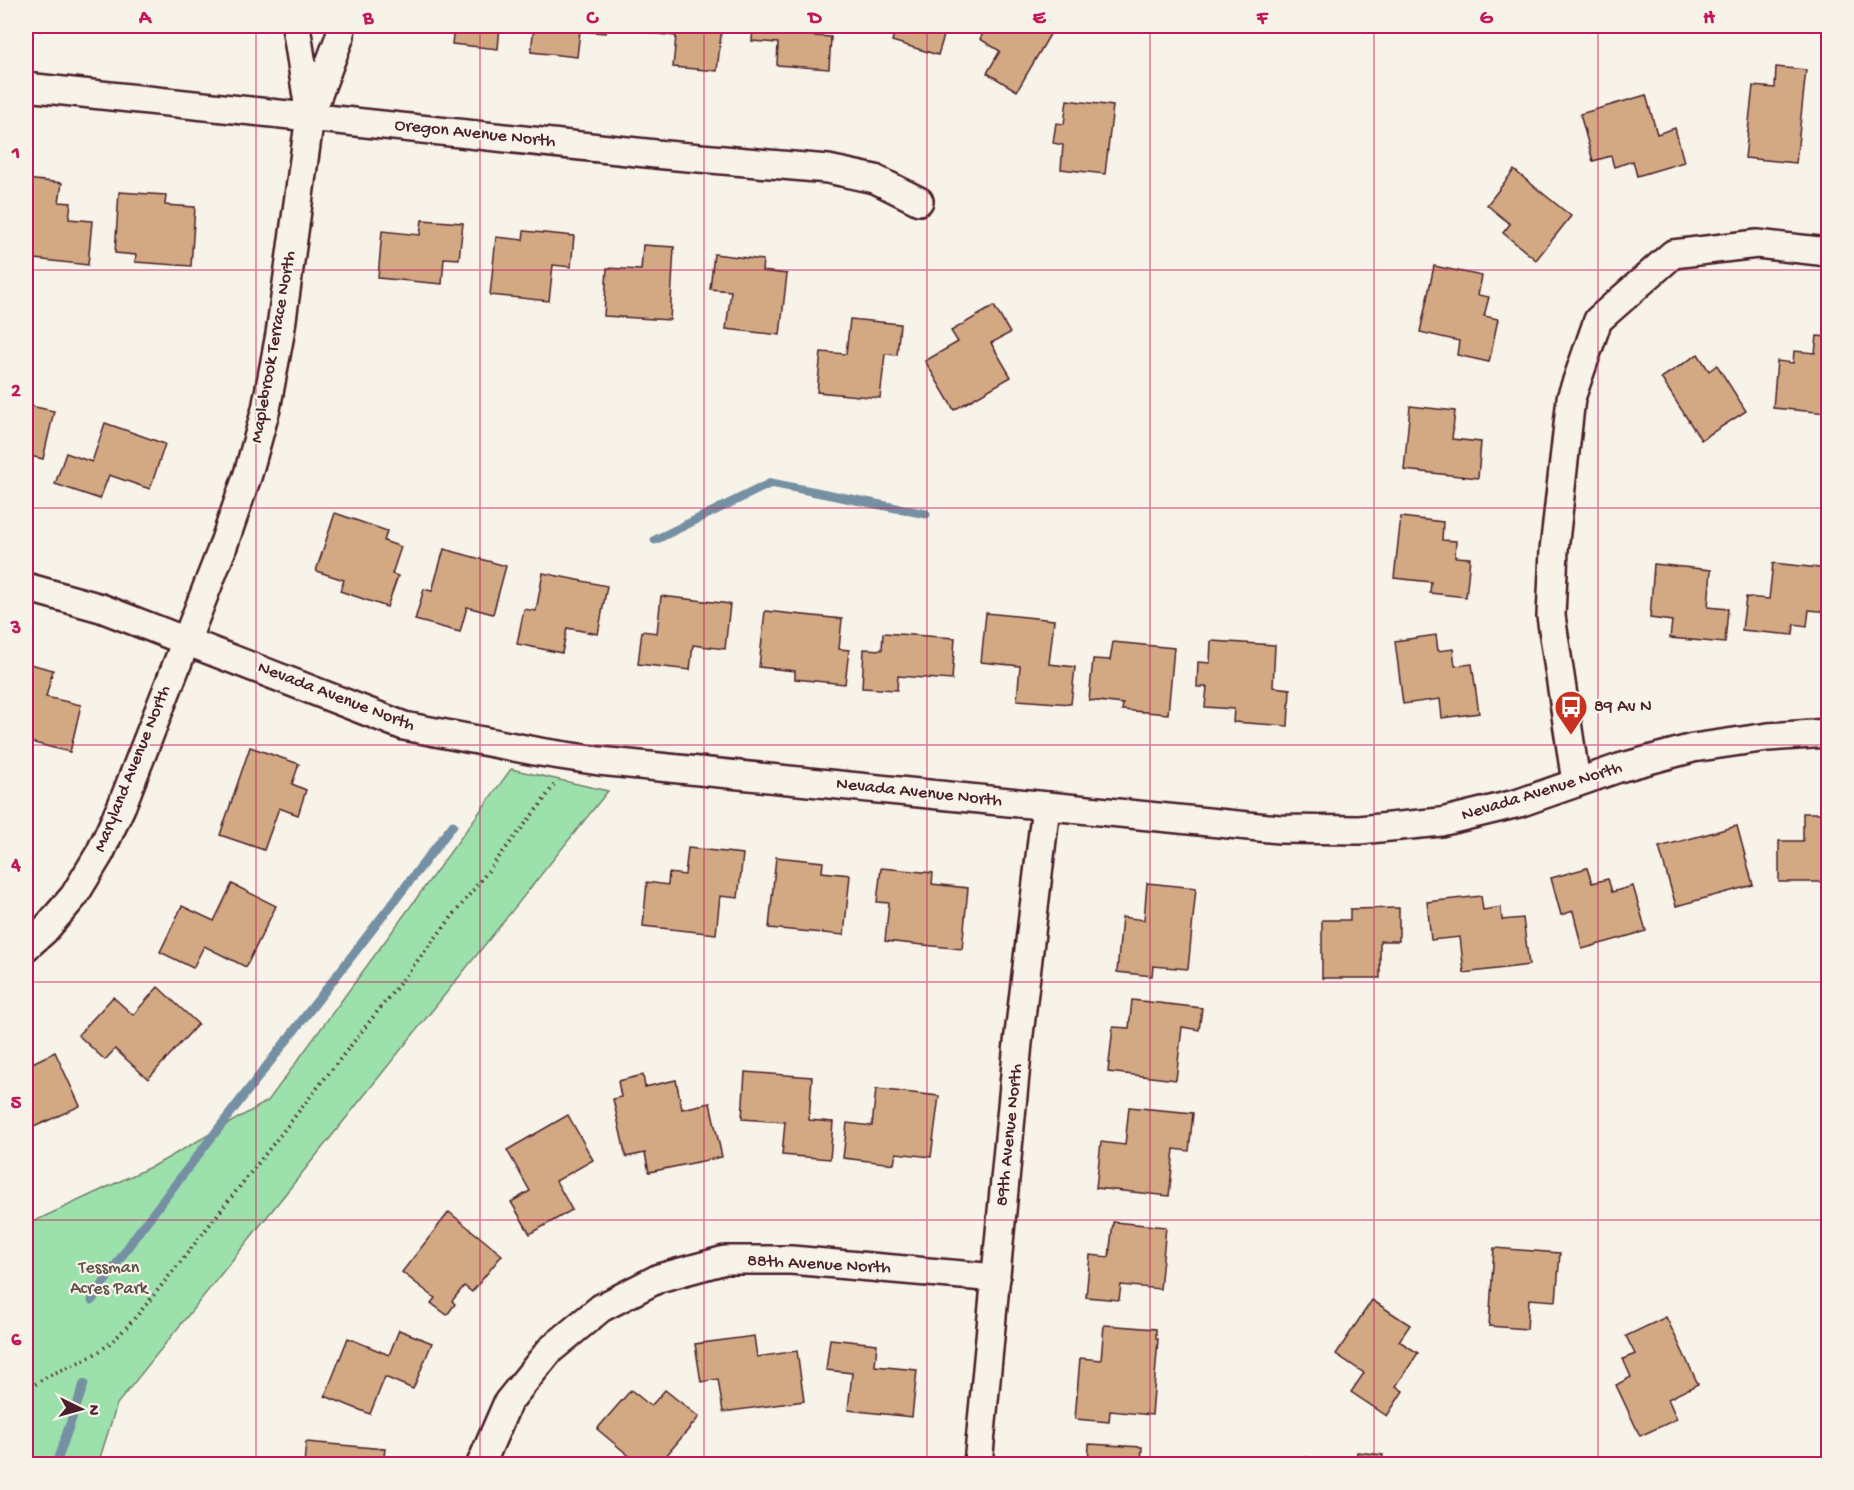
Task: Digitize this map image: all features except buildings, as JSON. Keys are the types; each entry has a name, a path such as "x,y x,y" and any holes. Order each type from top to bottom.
{"street":[{"name":"Maplebrook Terrace North","path":"296,26 310,116"},
{"name":"Maplebrook Terrace North","path":"185,640 222,549 248,474 266,409 280,334 310,116 340,36 341,26"},
{"name":"Oregon Avenue North","path":"26,87 664,155 828,169 875,179 919,201"},
{"path":"1576,782 1551,616 1554,550 1571,398 1598,320 1673,254 1757,244 1828,252"},
{"name":"Nevada Avenue North","path":"26,587 101,608 404,726 562,756 1279,829 1359,830 1441,822 1519,803 1619,768 1693,748 1768,737 1828,733"},
{"name":"Maryland Avenue North","path":"26,947 44,931 74,896 100,853 122,805 185,640"},
{"name":"89th Avenue North","path":"978,1464 1018,1043 1046,806"},
{"name":"88th Avenue North","path":"481,1464 508,1402 550,1350 601,1308 659,1278 725,1260 791,1260 996,1278"}],"path":[{"path":"26,1392 49,1375 97,1353 112,1342 174,1270 540,805 559,778 562,756"}],"green space":[{"name":"Tessman Acres Park","path":"511,769 608,791 117,1404 98,1464 26,1464 26,1225 159,1163 268,1101"}],"waterway":[{"path":"655,540 771,483 926,514"},
{"path":"92,1300 137,1234 453,825"},
{"path":"56,1464 84,1384"}],"place":[{"name":"89 Av N","path":"1571,736"}]}
